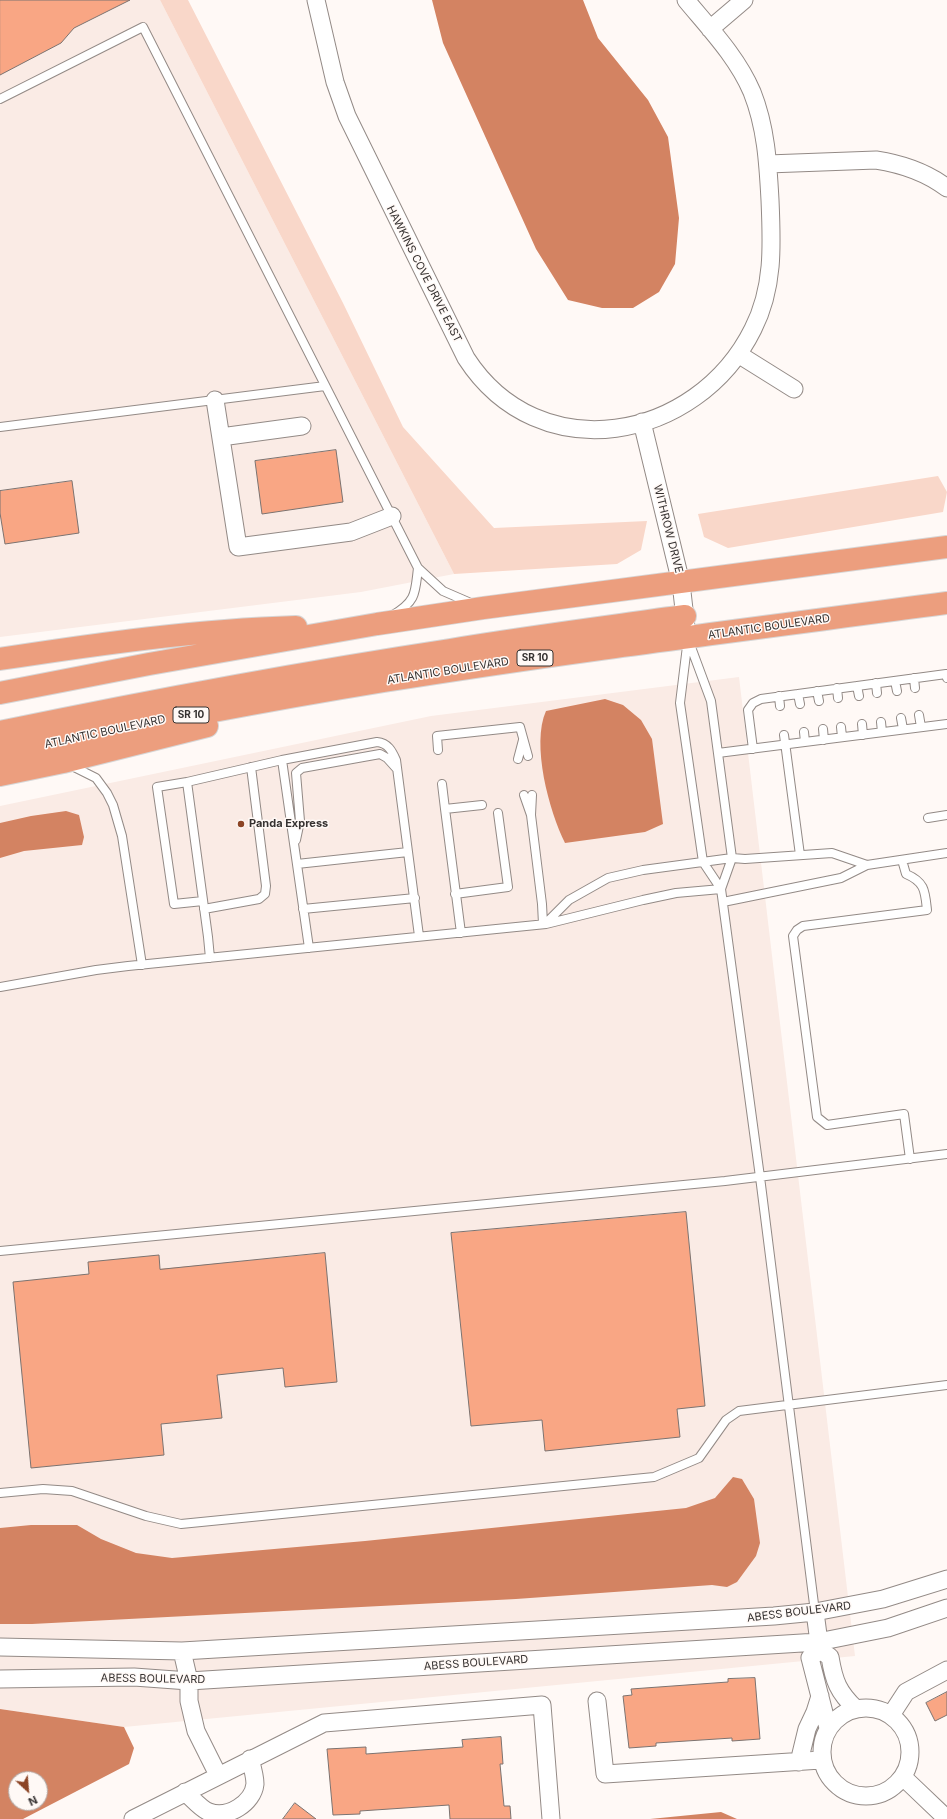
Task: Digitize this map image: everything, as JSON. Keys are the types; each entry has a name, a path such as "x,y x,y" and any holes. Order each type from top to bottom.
{"highway":[{"path":"0,693 149,664 377,624 483,608 947,547"},
{"name":"ATLANTIC BOULEVARD","path":"0,754 165,720 382,681 947,603"},
{"path":"0,732 152,701 315,672 451,649 685,616"},
{"path":"6,654 154,637 255,628 377,624"},
{"path":"0,775 63,762 382,681"}],"street":[{"name":"HAWKINS COVE DRIVE EAST","path":"316,0 334,82 347,116 396,219 466,358 474,370 494,393 506,402 532,417 576,429 591,430 642,422 688,402 710,384 738,354 755,324 768,286 772,248 768,164 764,132 751,91 730,54 686,0"},
{"path":"710,29 744,0"},
{"path":"768,164 876,160 920,172 947,188"},
{"path":"738,354 794,389"},
{"path":"215,400 238,547 351,532 392,516"},
{"name":"WITHROW DRIVE","path":"642,422 681,583 688,638"},
{"path":"221,437 302,426"},
{"name":"ABESS BOULEVARD","path":"0,1647 182,1651 774,1616 815,1612 883,1599 947,1579"},
{"name":"ABESS BOULEVARD","path":"0,1679 134,1677 188,1681 819,1646 888,1628 947,1608"},
{"path":"815,1612 819,1646 830,1657 834,1680 842,1696 856,1709"},
{"path":"819,1646 810,1658 828,1728"},
{"path":"182,1651 188,1681 189,1701 196,1731 218,1775"},
{"path":"891,1715 906,1692 947,1670"},
{"path":"799,1762 807,1729 815,1712 820,1696"},
{"path":"597,1701 605,1774 821,1760"},
{"path":"141,1817 218,1775 324,1723 542,1705 551,1819"},
{"path":"868,1708 880,1710 891,1715 901,1725 908,1737 910,1751 909,1765 903,1777 894,1787 882,1794 870,1797 856,1796 844,1791 833,1783 826,1773 821,1760 823,1738 828,1728 844,1713 856,1709 868,1708"},
{"path":"185,1792 209,1812 222,1813 237,1809 249,1799 255,1784 250,1759"},
{"path":"903,1777 947,1819"}],"lane":[{"path":"0,99 143,27 418,568 443,591 483,608"},
{"path":"0,427 325,386"},
{"path":"377,624 402,610 414,598 418,568"},
{"path":"688,638 711,701 732,858 721,889 722,902 760,1177 815,1612"},
{"path":"688,638 680,703 703,862 721,889"},
{"path":"753,749 748,710 753,703 761,699 895,680 947,675"},
{"path":"914,678 915,688"},
{"path":"895,680 897,690"},
{"path":"876,683 877,693"},
{"path":"857,686 859,696"},
{"path":"837,688 838,698"},
{"path":"817,691 819,701"},
{"path":"798,694 800,704"},
{"path":"779,696 780,706"},
{"path":"919,715 921,727"},
{"path":"901,718 903,729"},
{"path":"881,722 882,732"},
{"path":"862,724 863,734"},
{"path":"718,754 947,724"},
{"path":"438,750 437,736 520,727 528,756"},
{"path":"841,727 842,737"},
{"path":"823,729 824,740"},
{"path":"804,732 805,742"},
{"path":"784,735 800,855"},
{"path":"518,759 523,740"},
{"path":"203,900 174,904 157,787 187,782 282,760 383,743 392,752 397,768 420,936"},
{"path":"294,846 300,821 296,773 302,768 380,754 388,758 397,768"},
{"path":"282,760 309,948"},
{"path":"63,762 96,778 107,793 113,805 122,836 142,964"},
{"path":"204,909 260,899 265,894 266,886 251,767"},
{"path":"187,782 210,958"},
{"path":"442,784 461,933"},
{"path":"528,795 544,924"},
{"path":"445,810 482,805"},
{"path":"455,894 508,887 498,813"},
{"path":"928,818 947,815"},
{"path":"297,864 408,852"},
{"path":"544,924 569,900 608,878 643,870 732,858 832,853 867,865"},
{"path":"722,902 841,878 867,865 947,854"},
{"path":"902,860 906,874 920,881 924,889 927,910 803,926 797,930 793,936 817,1117 827,1125 904,1114 910,1159"},
{"path":"0,988 96,970 142,964 544,924 643,900 676,894 721,889"},
{"path":"303,909 415,898"},
{"path":"0,1251 760,1177 947,1154"},
{"path":"0,1493 43,1489 72,1491 146,1516 181,1524 654,1477 699,1458 726,1420 738,1411 947,1385"}],"shaded area":[{"path":"0,0 160,0 454,574 361,592 0,637"},
{"path":"160,0 188,0 343,303 403,427 494,528 647,521 641,550 617,564 454,574"},
{"path":"432,0 583,0 598,38 648,100 668,137 679,218 675,264 659,292 633,308 602,308 568,300 536,249 443,43"},
{"path":"938,476 947,492 943,512 728,548 704,537 698,514"},
{"path":"739,677 855,1656 124,1727 0,1709 0,806 431,716"},
{"path":"605,699 623,705 641,720 652,739 663,824 645,832 565,843 553,814 544,777 540,741 542,725 546,711"},
{"path":"66,811 79,815 84,837 82,845 24,851 0,858 0,823 31,816"},
{"path":"733,1477 742,1479 754,1499 760,1543 756,1556 737,1582 727,1587 712,1585 516,1599 32,1624 0,1624 0,1528 31,1525 77,1525 101,1539 136,1553 172,1558 365,1541 686,1508 715,1498"},
{"path":"0,1709 124,1727 134,1748 129,1764 48,1806 48,1771 8,1771 8,1811 38,1811 23,1819 0,1819"},
{"path":"721,1812 737,1819 650,1819"}],"building":[{"path":"0,0 130,0 74,28 61,43 0,75"},
{"path":"336,450 343,502 262,514 255,461"},
{"path":"72,481 79,533 5,544 0,513 0,491"},
{"path":"686,1212 705,1406 677,1409 680,1437 545,1451 542,1420 471,1426 451,1233"},
{"path":"325,1253 337,1382 285,1387 283,1368 217,1375 222,1418 161,1424 164,1455 31,1468 13,1282 89,1274 88,1262 159,1255 160,1269"},
{"path":"755,1678 760,1739 732,1741 732,1738 656,1743 656,1746 629,1748 623,1696 632,1695 631,1689 728,1682 728,1679"},
{"path":"947,1692 947,1715 935,1721 926,1703"},
{"path":"501,1737 503,1764 500,1764 504,1806 510,1806 511,1819 450,1819 449,1805 360,1811 360,1814 333,1815 327,1749 366,1747 366,1754 463,1747 462,1740"},
{"path":"295,1803 316,1819 283,1819"}],"place":[{"name":"Panda Express","path":"241,824"}]}
